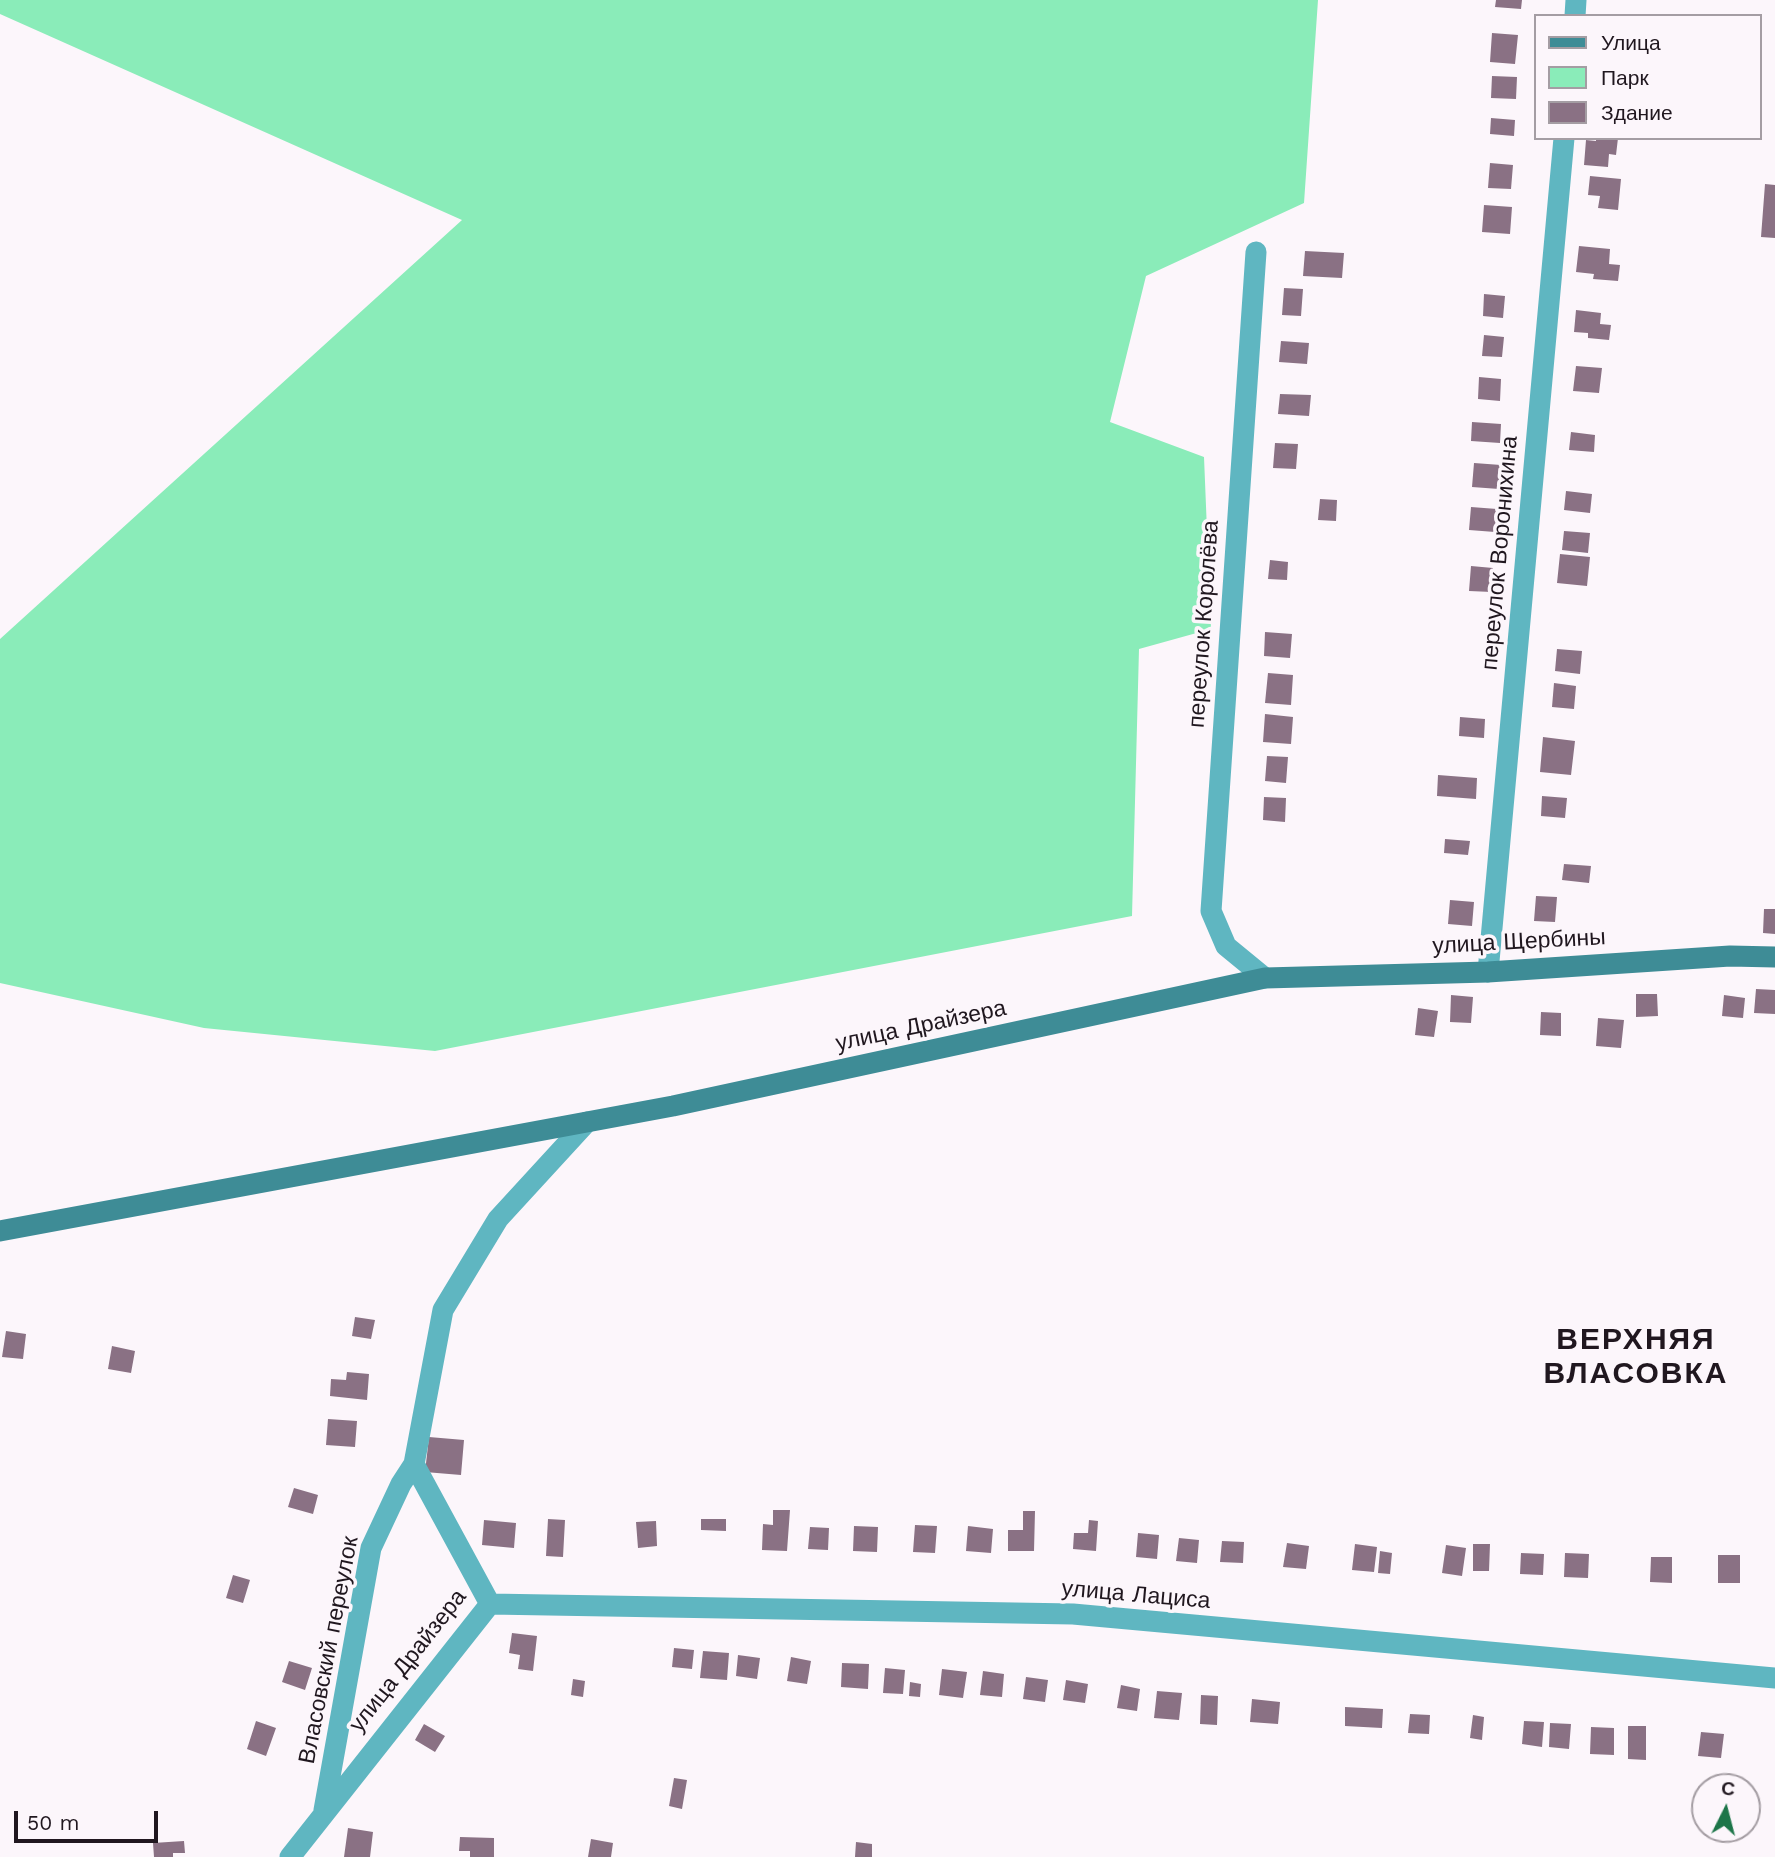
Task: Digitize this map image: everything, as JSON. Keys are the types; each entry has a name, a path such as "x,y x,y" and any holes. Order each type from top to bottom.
{"street":[{"name":"переулок Воронихина","path":"1488,972 1564,140"},
{"name":"переулок Королёва","path":"1256,252 1210,911 1226,946 1265,978"},
{"name":"улица Щербины","path":"1265,978 1488,972 1730,956 1775,957"},
{"name":"улица Драйзера","path":"0,1231 673,1106 1265,978"},
{"path":"414,1464 443,1310 498,1219 587,1122"},
{"name":"улица Драйзера","path":"290,1857 490,1604 414,1464"},
{"name":"Власовский переулок","path":"324,1812 371,1548 401,1484 414,1464"},
{"name":"улица Лациса","path":"490,1604 1073,1614 1775,1678"}],"green space":[{"path":"0,0 1318,0 1304,203 1146,276 1110,422 1204,457 1211,629 1139,649 1132,916 435,1051 204,1028 0,983 0,639 462,220 0,14"}],"building":[{"path":"1496,0 1522,0 1521,9 1495,7"},
{"path":"1492,33 1518,35 1515,64 1490,62"},
{"path":"1492,76 1517,77 1516,99 1491,98"},
{"path":"1491,118 1515,120 1514,136 1490,134"},
{"path":"1586,140 1618,140 1616,155 1609,154 1608,167 1584,165"},
{"path":"1490,163 1513,165 1511,189 1488,188"},
{"path":"1590,176 1621,179 1618,210 1598,208 1600,196 1588,195"},
{"path":"1765,184 1775,185 1775,238 1761,237"},
{"path":"1484,205 1512,207 1510,234 1482,232"},
{"path":"1579,246 1610,249 1609,264 1620,265 1618,281 1593,279 1594,274 1576,272"},
{"path":"1305,251 1344,253 1342,278 1303,276"},
{"path":"1284,288 1303,289 1301,316 1282,315"},
{"path":"1484,294 1505,296 1503,318 1483,316"},
{"path":"1576,310 1601,313 1600,324 1611,325 1609,340 1588,338 1588,333 1574,332"},
{"path":"1484,335 1504,337 1502,357 1482,356"},
{"path":"1281,341 1309,343 1307,364 1279,362"},
{"path":"1576,366 1602,368 1599,393 1573,391"},
{"path":"1479,377 1501,379 1500,401 1478,399"},
{"path":"1280,394 1311,395 1309,416 1278,414"},
{"path":"1472,422 1501,424 1500,443 1471,441"},
{"path":"1571,432 1595,435 1594,452 1569,450"},
{"path":"1275,443 1298,444 1296,469 1273,468"},
{"path":"1474,463 1501,465 1499,489 1472,487"},
{"path":"1566,491 1592,494 1590,513 1564,510"},
{"path":"1320,499 1337,500 1336,521 1318,520"},
{"path":"1471,507 1497,509 1495,532 1469,530"},
{"path":"1564,531 1590,533 1588,553 1562,550"},
{"path":"1560,554 1590,557 1587,586 1557,583"},
{"path":"1270,560 1288,562 1287,580 1268,579"},
{"path":"1471,566 1493,568 1492,592 1469,591"},
{"path":"1265,632 1292,634 1290,658 1264,656"},
{"path":"1557,649 1582,651 1580,674 1555,671"},
{"path":"1268,673 1293,675 1291,705 1265,703"},
{"path":"1554,683 1576,686 1574,709 1552,707"},
{"path":"1265,714 1293,717 1291,744 1263,742"},
{"path":"1460,717 1485,719 1484,738 1459,736"},
{"path":"1543,737 1575,741 1571,775 1540,772"},
{"path":"1267,756 1288,757 1286,783 1265,781"},
{"path":"1438,775 1477,778 1476,799 1437,796"},
{"path":"1542,796 1567,798 1565,818 1541,816"},
{"path":"1264,797 1286,798 1285,822 1263,820"},
{"path":"1445,839 1470,841 1468,855 1444,853"},
{"path":"1564,864 1591,866 1589,883 1562,880"},
{"path":"1536,896 1557,897 1555,922 1534,921"},
{"path":"1450,900 1474,902 1472,926 1448,924"},
{"path":"1764,909 1775,909 1775,934 1763,933"},
{"path":"1756,989 1775,990 1775,1014 1754,1013"},
{"path":"1636,994 1657,994 1658,1016 1636,1017"},
{"path":"1451,995 1473,997 1471,1023 1450,1022"},
{"path":"1724,995 1745,998 1743,1018 1722,1016"},
{"path":"1418,1008 1438,1011 1434,1037 1415,1035"},
{"path":"1541,1012 1561,1013 1561,1036 1540,1035"},
{"path":"1598,1018 1624,1020 1621,1048 1596,1046"},
{"path":"355,1317 375,1320 371,1339 352,1336"},
{"path":"6,1331 26,1334 23,1359 2,1357"},
{"path":"112,1346 135,1351 131,1373 108,1369"},
{"path":"347,1372 369,1374 367,1400 330,1396 331,1379 346,1380"},
{"path":"328,1419 357,1421 355,1447 326,1445"},
{"path":"429,1437 464,1440 461,1475 425,1472"},
{"path":"294,1488 318,1495 313,1514 288,1507"},
{"path":"773,1510 790,1510 787,1551 762,1550 763,1524 773,1525"},
{"path":"1023,1511 1035,1511 1034,1551 1008,1551 1008,1530 1023,1530"},
{"path":"548,1519 565,1520 563,1557 546,1556"},
{"path":"701,1519 726,1519 726,1531 701,1530"},
{"path":"484,1520 516,1523 514,1548 482,1545"},
{"path":"1089,1520 1098,1521 1096,1551 1073,1549 1074,1533 1088,1533"},
{"path":"656,1521 657,1546 638,1548 636,1522"},
{"path":"915,1525 937,1526 935,1553 913,1552"},
{"path":"854,1526 878,1527 877,1552 853,1551"},
{"path":"968,1526 993,1529 991,1553 966,1551"},
{"path":"810,1527 829,1528 828,1550 808,1549"},
{"path":"1138,1533 1159,1535 1157,1559 1136,1557"},
{"path":"1179,1538 1199,1540 1197,1563 1176,1561"},
{"path":"1222,1541 1244,1542 1243,1563 1220,1562"},
{"path":"1287,1543 1309,1546 1306,1569 1283,1567"},
{"path":"1355,1544 1377,1547 1374,1572 1352,1570"},
{"path":"1473,1544 1490,1544 1489,1571 1473,1571"},
{"path":"1446,1545 1466,1548 1462,1576 1442,1573"},
{"path":"1380,1551 1392,1553 1390,1574 1378,1573"},
{"path":"1521,1553 1544,1554 1543,1575 1520,1574"},
{"path":"1565,1553 1589,1554 1588,1578 1564,1577"},
{"path":"1718,1555 1740,1555 1740,1583 1718,1583"},
{"path":"1651,1557 1672,1557 1672,1583 1650,1582"},
{"path":"233,1575 250,1580 243,1603 226,1598"},
{"path":"512,1633 537,1636 533,1671 518,1669 520,1655 509,1653"},
{"path":"674,1648 694,1650 692,1669 672,1667"},
{"path":"703,1651 729,1653 727,1680 700,1678"},
{"path":"738,1655 760,1658 757,1679 736,1676"},
{"path":"791,1657 811,1661 807,1684 787,1681"},
{"path":"289,1661 312,1668 305,1690 282,1682"},
{"path":"842,1663 869,1664 868,1689 841,1687"},
{"path":"885,1668 905,1670 903,1694 883,1693"},
{"path":"942,1669 967,1672 963,1698 939,1695"},
{"path":"983,1671 1004,1674 1002,1697 980,1695"},
{"path":"1026,1677 1048,1680 1045,1702 1023,1699"},
{"path":"573,1679 585,1681 583,1697 571,1695"},
{"path":"1066,1680 1088,1684 1085,1703 1063,1700"},
{"path":"910,1682 921,1684 920,1697 909,1696"},
{"path":"1121,1685 1140,1689 1137,1711 1117,1708"},
{"path":"1157,1691 1182,1693 1179,1720 1154,1718"},
{"path":"1201,1695 1218,1696 1217,1725 1200,1724"},
{"path":"1252,1699 1280,1702 1278,1724 1250,1722"},
{"path":"1345,1707 1383,1709 1382,1728 1345,1726"},
{"path":"1410,1714 1430,1715 1429,1734 1408,1733"},
{"path":"1473,1715 1484,1717 1482,1740 1470,1738"},
{"path":"256,1721 276,1728 266,1756 247,1749"},
{"path":"1524,1721 1544,1722 1542,1747 1522,1744"},
{"path":"1550,1723 1571,1724 1569,1749 1549,1747"},
{"path":"424,1724 445,1736 435,1752 415,1740"},
{"path":"1628,1726 1646,1726 1646,1760 1628,1759"},
{"path":"1591,1727 1614,1728 1614,1755 1590,1754"},
{"path":"1701,1732 1724,1734 1721,1758 1698,1756"},
{"path":"674,1778 687,1780 682,1809 669,1806"},
{"path":"348,1828 373,1832 370,1857 344,1857"},
{"path":"460,1837 494,1838 494,1857 470,1857 470,1851 459,1851"},
{"path":"591,1839 613,1843 611,1857 588,1857"},
{"path":"184,1841 185,1853 173,1853 173,1857 154,1857 153,1843"},
{"path":"856,1842 872,1844 872,1857 855,1857"}],"district":[{"name":"ВЕРХНЯЯ ВЛАСОВКА","path":"1636,1357"}]}
